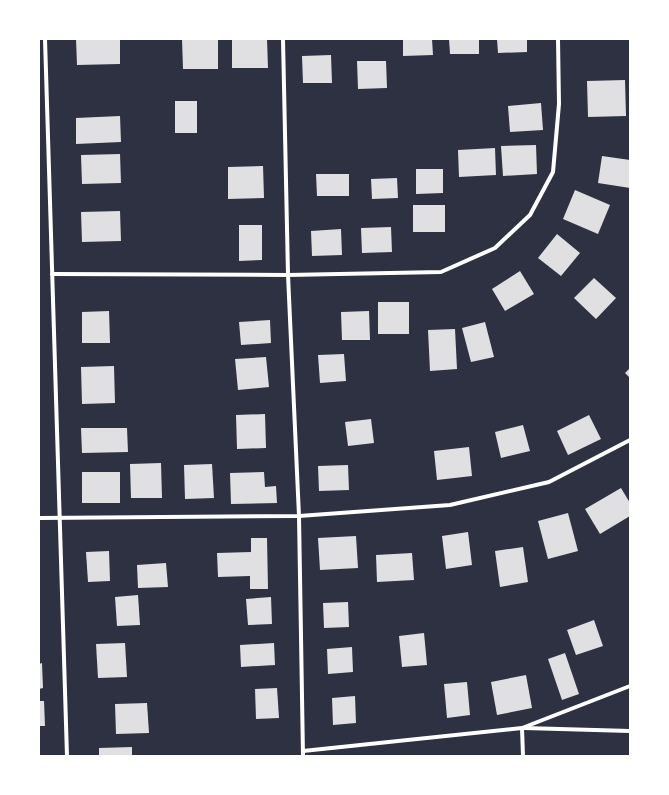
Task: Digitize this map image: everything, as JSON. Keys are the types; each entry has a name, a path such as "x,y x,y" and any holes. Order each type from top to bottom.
{"street":[{"path":"45,39 67,756"},
{"path":"283,39 288,275 299,516 303,754 522,728 630,731"},
{"path":"52,274 288,275 441,272 495,248 530,215 553,172 560,104 558,39"},
{"path":"39,518 299,516 450,505 549,482 630,440"},
{"path":"522,728 630,686"},
{"path":"522,728 523,756"}],"building":[{"path":"76,39 120,39 120,64 77,65"},
{"path":"182,39 218,39 218,69 183,69"},
{"path":"232,39 267,39 268,68 232,68"},
{"path":"403,39 432,39 433,55 403,56"},
{"path":"449,39 479,39 479,54 450,54"},
{"path":"497,39 527,39 527,52 498,53"},
{"path":"331,55 332,83 303,83 302,56"},
{"path":"357,61 386,61 387,88 358,89"},
{"path":"625,80 626,116 588,117 587,81"},
{"path":"175,101 197,101 197,133 175,133"},
{"path":"541,103 543,130 510,132 508,106"},
{"path":"120,116 121,142 76,144 76,118"},
{"path":"536,145 537,174 503,176 501,146"},
{"path":"495,148 496,175 459,177 458,150"},
{"path":"120,154 121,183 82,184 81,155"},
{"path":"602,156 630,160 630,188 598,183"},
{"path":"263,166 264,198 228,199 228,167"},
{"path":"416,169 443,169 443,193 416,194"},
{"path":"316,174 349,174 349,196 317,196"},
{"path":"397,178 398,198 372,199 371,179"},
{"path":"575,190 610,205 598,234 563,219"},
{"path":"413,205 445,205 445,232 413,232"},
{"path":"120,211 121,241 82,242 81,212"},
{"path":"239,225 262,225 262,260 239,261"},
{"path":"391,227 392,252 362,253 361,228"},
{"path":"341,229 342,255 312,256 311,231"},
{"path":"557,234 580,253 561,276 538,258"},
{"path":"520,271 534,294 505,311 492,289"},
{"path":"594,278 616,298 596,319 574,298"},
{"path":"378,302 409,302 409,334 378,334"},
{"path":"109,311 110,343 82,343 82,312"},
{"path":"369,311 370,340 342,340 341,312"},
{"path":"270,320 271,343 241,345 239,322"},
{"path":"485,322 494,357 471,362 462,328"},
{"path":"455,329 457,369 430,371 428,330"},
{"path":"344,354 346,381 320,383 318,355"},
{"path":"266,357 269,387 238,390 235,359"},
{"path":"114,366 115,403 82,404 81,367"},
{"path":"630,368 630,378 625,373"},
{"path":"265,414 266,448 237,449 236,415"},
{"path":"589,415 601,439 568,455 557,431"},
{"path":"371,419 374,443 348,446 345,422"},
{"path":"523,425 530,451 501,458 495,432"},
{"path":"81,428 127,428 128,452 82,453"},
{"path":"469,447 472,476 437,480 434,451"},
{"path":"161,463 162,498 131,498 130,464"},
{"path":"212,464 214,498 185,499 184,465"},
{"path":"348,465 349,490 319,491 318,466"},
{"path":"82,472 120,472 120,503 82,503"},
{"path":"264,472 265,487 276,486 277,503 231,504 230,473"},
{"path":"621,488 630,503 630,516 600,534 585,509"},
{"path":"568,513 578,551 548,559 538,521"},
{"path":"468,532 472,565 446,569 442,536"},
{"path":"356,536 358,568 320,570 318,538"},
{"path":"251,538 267,538 268,589 250,589 250,576 218,577 217,553 251,552"},
{"path":"523,547 528,582 500,587 495,551"},
{"path":"109,551 110,581 88,582 86,552"},
{"path":"412,553 414,580 377,582 376,555"},
{"path":"166,563 168,587 138,588 137,565"},
{"path":"138,595 140,625 117,626 115,597"},
{"path":"271,597 272,624 248,625 246,599"},
{"path":"348,602 349,627 324,628 323,603"},
{"path":"594,620 603,646 576,655 567,630"},
{"path":"424,633 427,665 402,667 399,636"},
{"path":"125,643 127,677 98,678 96,644"},
{"path":"274,643 275,665 241,667 240,645"},
{"path":"352,647 353,672 328,674 327,649"},
{"path":"565,653 579,694 562,700 548,659"},
{"path":"42,663 43,688 39,689 39,664"},
{"path":"526,675 532,708 497,715 491,682"},
{"path":"467,682 470,715 447,718 444,684"},
{"path":"277,688 279,718 256,719 255,689"},
{"path":"355,696 356,723 333,725 332,698"},
{"path":"39,701 44,701 45,726 39,726"},
{"path":"147,703 149,733 116,734 115,704"},
{"path":"132,747 132,756 99,756 99,748"}]}
